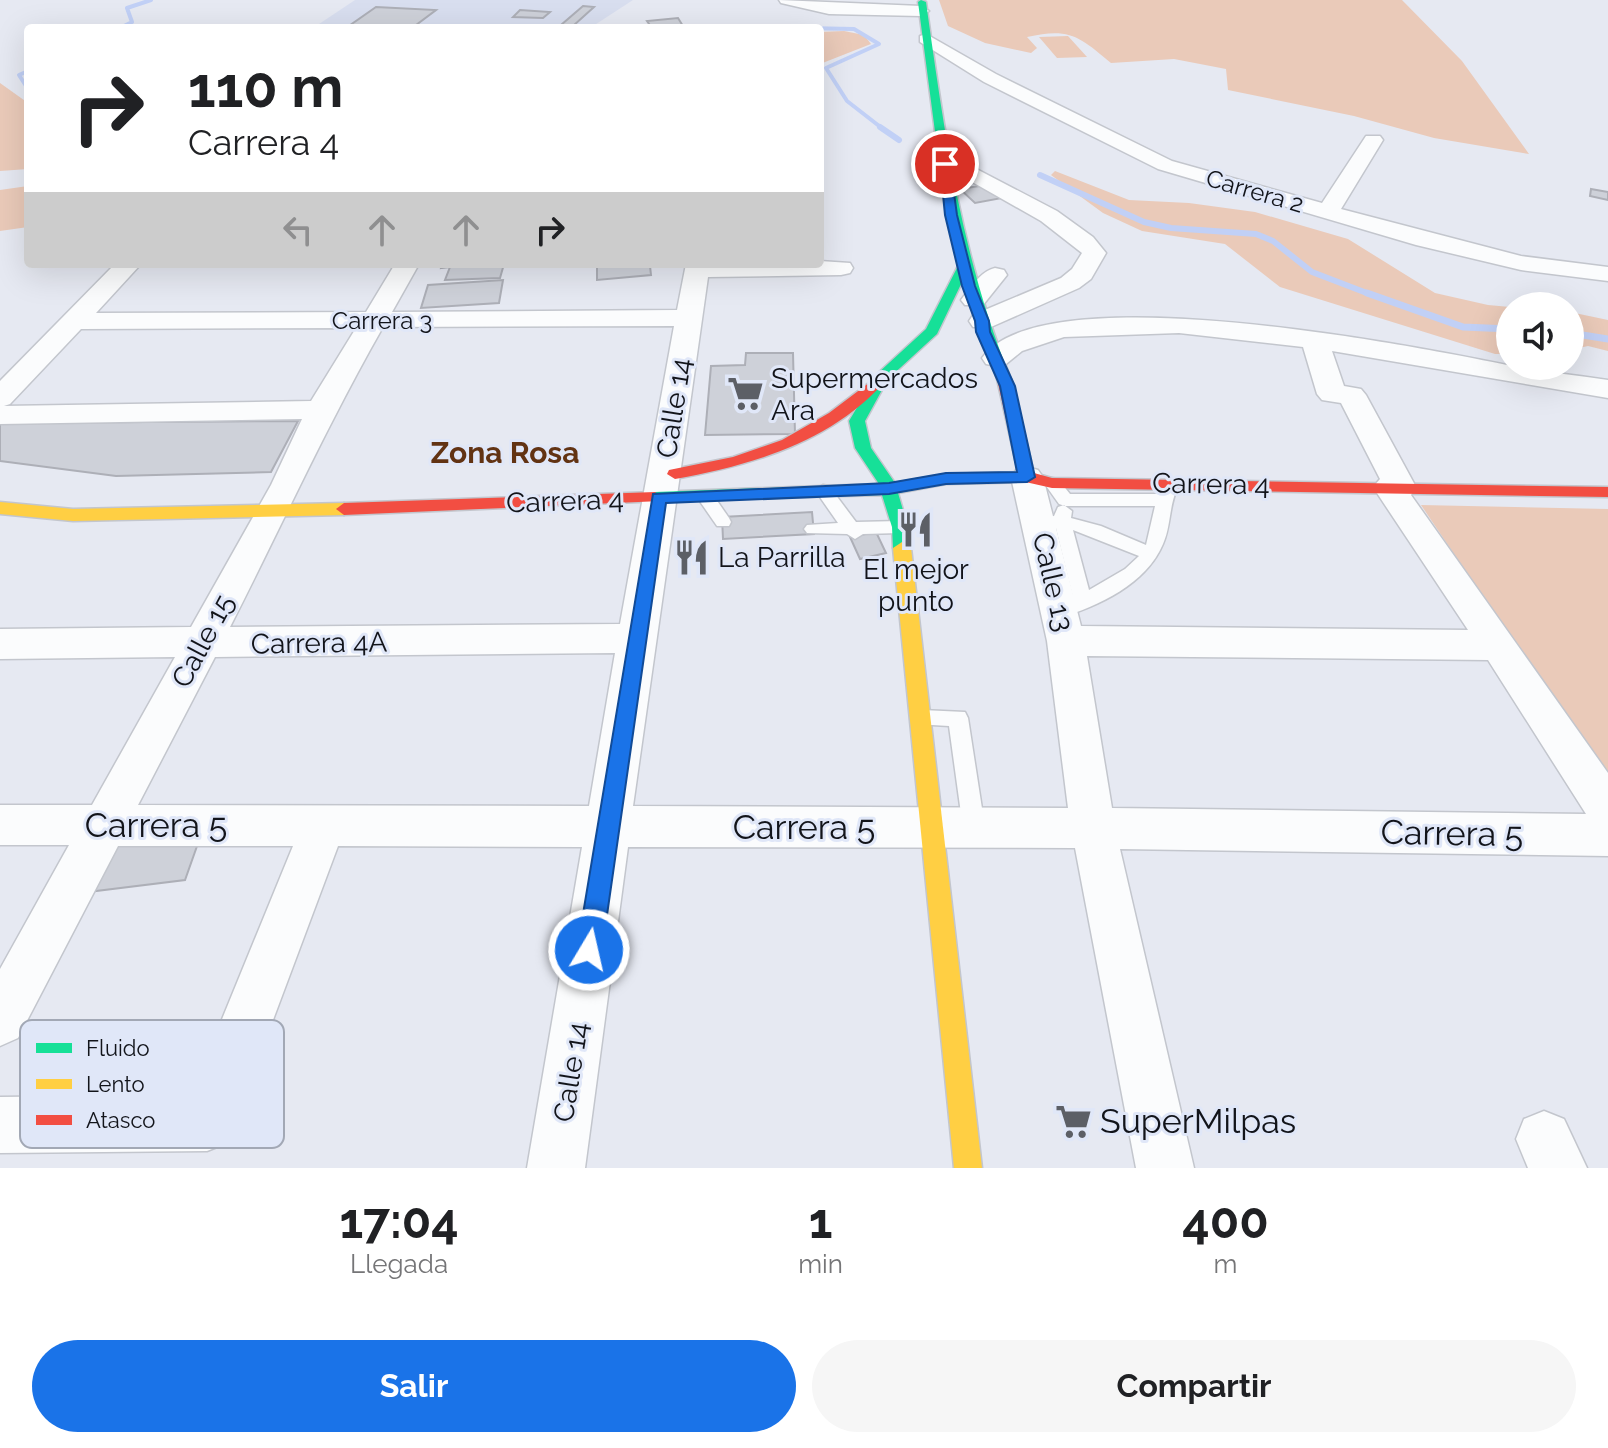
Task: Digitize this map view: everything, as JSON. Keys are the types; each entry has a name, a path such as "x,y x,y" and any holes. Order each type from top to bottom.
{"main road":[{"name":"Calle 13","path":"922,3 951,215 963,267 978,311 985,353 1007,386 1049,500"},
{"name":"Carrera 4","path":"0,508 73,515 283,492 656,483 721,467 781,447 839,415 914,349 937,322 963,267"},
{"path":"914,349 948,341"},
{"path":"882,377 857,421 863,448 889,489 899,523 922,718 954,828 968,1168"},
{"name":"Carrera 4","path":"656,483 705,496 889,489 946,479 1049,500 1168,492 1394,487 1608,492"}],"street":[{"path":"786,0 797,5 829,9 922,3"},
{"name":"Carrera 2","path":"926,39 990,78 1165,165 1424,240 1521,263 1608,274"},
{"path":"1328,212 1373,140"},
{"path":"944,158 1063,227 1085,241 1094,253 1082,274 1070,283 978,311"},
{"path":"0,377 109,268"},
{"path":"0,398 125,268"},
{"name":"Calle 15","path":"0,1020 283,492 321,410 405,268"},
{"name":"Calle 14","path":"556,1168 638,638 656,483 697,268"},
{"path":"824,268 841,268"},
{"path":"978,311 995,275"},
{"name":"Carrera 3","path":"74,321 689,318"},
{"path":"985,353 1034,336 1090,326 1179,325 1315,340 1608,389"},
{"path":"1315,340 1332,394 1351,395 1394,487 1608,810"},
{"path":"0,415 321,410"},
{"name":"Calle 13","path":"1049,500 1069,618 1093,828 1165,1168"},
{"path":"1069,618 1499,645"},
{"name":"Carrera 4A","path":"0,644 638,638"},
{"name":"Carrera 5","path":"0,825 1093,828 1608,835"},
{"path":"247,1020 324,825"},
{"path":"0,1125 20,1125"}],"lane":[{"path":"823,490 854,532"},
{"path":"1069,618 1134,575 1160,525 1168,492"},
{"path":"705,496 723,522"},
{"path":"1049,500 1103,533 1148,553"},
{"path":"813,529 854,532 899,523"},
{"path":"886,563 906,578"},
{"path":"922,718 958,718 954,828"}],"shaded area":[{"path":"355,0 633,0 596,24 319,24"},
{"path":"939,0 1402,0 1462,61 1529,154 1434,138 1354,116 1228,90 1226,69 1174,59 1111,63 1074,36 1054,33 1027,37 1037,48 1031,53 985,43 948,26"},
{"path":"844,31 864,35 871,44 824,62 824,32"},
{"path":"1068,36 1087,57 1057,58 1039,37"},
{"path":"0,83 24,100 24,169 0,171"},
{"path":"1055,171 1129,200 1189,203 1255,212 1348,239 1435,293 1496,306 1496,354 1280,287 1225,244 1142,231 1103,213 1051,175"},
{"path":"24,187 24,228 0,231 0,190"},
{"path":"1584,315 1608,320 1608,351 1584,347"},
{"path":"1421,505 1608,509 1608,783"}],"building":[{"path":"583,6 594,7 575,24 562,24"},
{"path":"376,7 436,10 417,24 352,24"},
{"path":"520,10 550,12 543,18 513,17"},
{"path":"678,18 682,24 649,24 647,21"},
{"path":"986,185 1002,198 975,203 960,189"},
{"path":"1591,189 1608,192 1608,200 1590,196"},
{"path":"450,268 503,268 500,278 445,280"},
{"path":"597,268 650,268 651,275 597,280"},
{"path":"503,280 499,303 421,308 428,285"},
{"path":"746,353 793,353 795,434 705,435 711,366 745,365"},
{"path":"298,421 271,472 116,476 0,461 0,423"},
{"path":"812,512 814,534 723,539 722,517"},
{"path":"876,532 886,553 860,559 850,537"},
{"path":"202,832 185,880 88,892 109,842"}],"waterway":[{"path":"128,24 132,22 127,8 151,0"},
{"path":"824,28 854,29 879,44 826,68 847,101 883,129"},
{"path":"24,73 19,75 24,83"},
{"path":"880,127 899,140"},
{"path":"1040,175 1144,222 1171,228 1256,234 1273,241 1312,272 1372,295"},
{"path":"1367,293 1463,327 1496,328"},
{"path":"1584,335 1608,339"}],"traffic: fast":[{"path":"922,2 942,147 959,241 971,287 1004,379"},
{"path":"902,548 900,527 887,483 863,448 857,421 882,377 932,331 963,267"},
{"path":"655,497 889,489 946,479 1027,477"}],"traffic: slow":[{"path":"0,508 73,515 344,509"},
{"path":"902,548 968,1168"}],"traffic: jam":[{"path":"675,474 736,461 787,444 834,417 882,377"},
{"path":"1004,379 1027,477 1052,483 1608,492"},
{"path":"344,509 655,497"}],"place":[{"name":"Supermercados Ara","path":"745,394"},
{"name":"El mejor punto","path":"916,529"},
{"name":"La Parrilla","path":"692,557"},
{"name":"SuperMilpas","path":"1074,1121"}],"district":[{"name":"Zona Rosa","path":"505,452"}],"route":[{"path":"589,950 658,498 889,489 946,479 1027,477 1007,386 983,332 982,321 968,286 951,215 945,164"}]}
